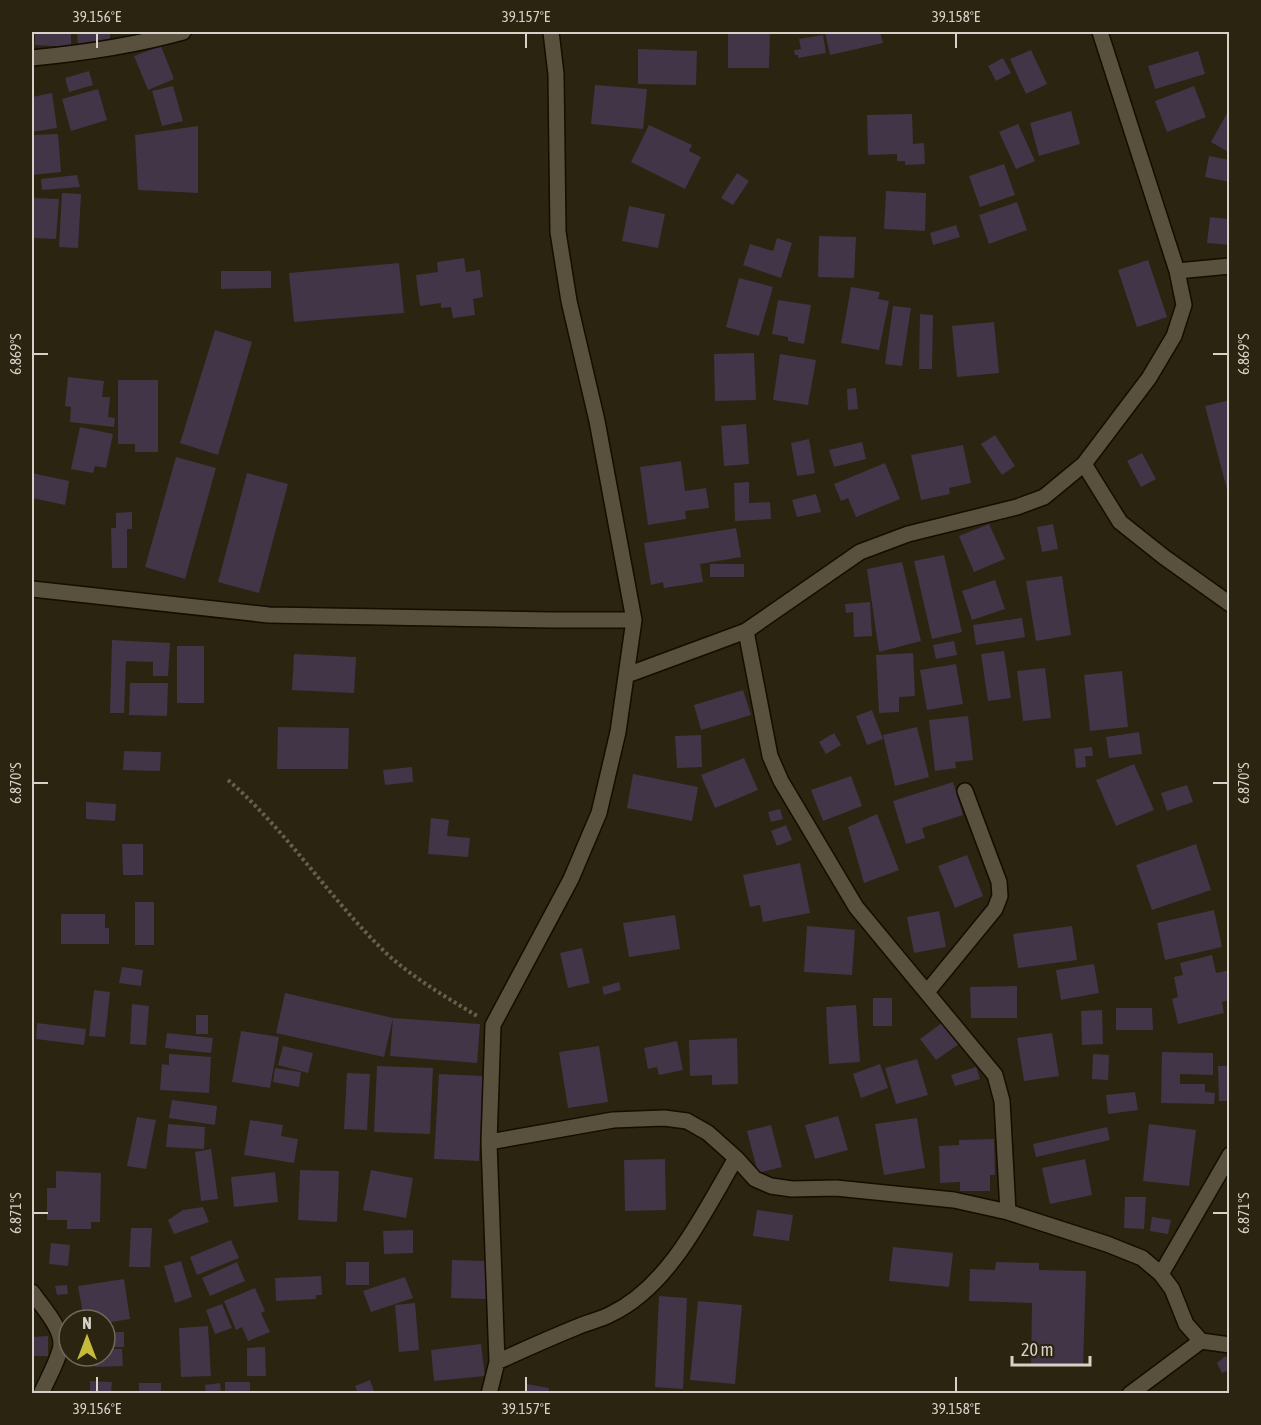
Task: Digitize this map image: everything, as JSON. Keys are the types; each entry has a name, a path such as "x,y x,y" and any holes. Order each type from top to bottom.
{"street":[{"path":"32,58 77,54 183,32"},
{"path":"489,1394 497,1362 489,1142 493,1025 571,879 599,813 618,732 634,620 597,421 569,301 558,232 556,74 550,32"},
{"path":"627,675 746,631 860,552 908,534 1017,507 1044,497 1084,464 1149,378 1174,336 1184,306 1177,271 1100,32"},
{"path":"1177,271 1230,266"},
{"path":"1084,464 1120,522 1230,604"},
{"path":"32,589 269,615 634,620"},
{"path":"746,631 770,756 781,781 856,907 995,1075 1002,1101 1008,1212"},
{"path":"927,992 995,909 1000,896 999,882 965,791"},
{"path":"489,1142 613,1120 664,1118 687,1121 708,1133 755,1179 771,1186 792,1189 836,1188 943,1198 1008,1212 1107,1244 1142,1258 1161,1274 1172,1288 1186,1324 1201,1341 1230,1345"},
{"path":"1161,1274 1230,1155"},
{"path":"497,1362 611,1314 632,1300 653,1282 682,1250 736,1158"},
{"path":"32,1292 57,1329 61,1339 61,1349 41,1394"},
{"path":"1130,1394 1201,1341"}],"path":[{"path":"228,780 253,802 331,894 387,954 429,986 493,1025"}],"building":[{"path":"35,32 71,32 71,47 35,45"},
{"path":"77,32 110,32 110,39 78,46"},
{"path":"728,32 770,32 769,68 728,68"},
{"path":"825,32 880,32 883,43 830,55"},
{"path":"823,35 826,53 798,58 798,55 795,55 794,50 801,49 799,39"},
{"path":"161,46 174,79 148,90 134,56"},
{"path":"638,49 697,51 696,85 638,84"},
{"path":"1031,50 1047,84 1026,94 1010,59"},
{"path":"1198,51 1205,74 1155,89 1148,66"},
{"path":"1003,58 1011,73 996,81 988,66"},
{"path":"89,71 93,85 69,92 65,78"},
{"path":"595,85 647,89 643,129 591,124"},
{"path":"173,86 183,121 162,126 152,91"},
{"path":"1194,86 1206,117 1167,132 1155,101"},
{"path":"98,89 107,120 71,131 62,99"},
{"path":"52,93 57,128 32,132 32,97"},
{"path":"1230,108 1230,146 1227,151 1211,142"},
{"path":"1071,111 1080,144 1039,156 1030,123"},
{"path":"912,114 913,144 924,143 925,164 905,165 905,161 897,161 897,154 868,155 867,115"},
{"path":"1018,124 1035,161 1016,169 999,132"},
{"path":"649,125 692,145 689,151 701,157 685,189 631,162"},
{"path":"198,126 198,193 138,190 135,135"},
{"path":"58,134 61,172 32,175 32,135"},
{"path":"1209,156 1230,160 1230,182 1205,177"},
{"path":"1004,164 1015,195 980,207 969,176"},
{"path":"737,173 749,181 733,205 721,198"},
{"path":"77,175 80,187 42,190 41,179"},
{"path":"886,191 926,193 925,231 884,229"},
{"path":"62,193 81,194 78,248 59,247"},
{"path":"32,198 59,199 56,239 32,238"},
{"path":"1017,202 1027,230 989,244 979,215"},
{"path":"629,206 665,214 658,248 622,241"},
{"path":"1210,217 1230,219 1230,245 1207,243"},
{"path":"956,225 960,237 933,245 930,233"},
{"path":"819,236 856,237 854,278 818,277"},
{"path":"777,238 792,243 781,278 743,265 750,244 773,251"},
{"path":"464,258 466,272 480,270 483,297 473,299 475,315 453,318 451,307 441,308 441,303 420,306 416,275 438,272 437,262"},
{"path":"1148,260 1167,317 1137,327 1118,270"},
{"path":"399,263 404,313 294,322 289,273"},
{"path":"221,271 271,271 271,288 221,289"},
{"path":"739,278 773,287 759,336 726,327"},
{"path":"851,287 880,292 878,299 889,301 879,350 841,343"},
{"path":"778,300 811,305 804,344 788,341 788,337 772,334"},
{"path":"893,306 911,308 902,366 885,364"},
{"path":"920,314 933,315 932,369 919,369"},
{"path":"994,322 999,373 957,377 952,326"},
{"path":"215,330 252,342 218,455 180,443"},
{"path":"754,353 756,400 715,401 714,354"},
{"path":"780,354 816,360 808,405 773,400"},
{"path":"68,377 104,381 102,397 110,397 108,417 115,418 114,427 70,422 71,407 65,406"},
{"path":"118,380 158,380 158,452 135,452 135,444 118,444"},
{"path":"856,388 858,409 848,410 847,389"},
{"path":"1230,400 1230,497 1229,497 1205,406"},
{"path":"746,424 749,464 724,466 721,426"},
{"path":"80,427 113,434 106,468 95,466 93,473 71,469"},
{"path":"995,435 1015,466 1002,475 981,444"},
{"path":"809,439 815,473 797,476 791,443"},
{"path":"862,442 866,459 834,467 829,450"},
{"path":"963,445 971,483 949,488 950,494 921,500 911,455"},
{"path":"1142,453 1156,479 1141,487 1127,461"},
{"path":"176,457 216,468 185,579 145,567"},
{"path":"681,461 685,491 706,488 709,508 685,511 686,519 648,525 640,467"},
{"path":"885,463 900,499 856,517 848,498 841,501 834,484"},
{"path":"32,473 69,481 65,505 32,498"},
{"path":"247,473 288,484 259,593 218,582"},
{"path":"749,482 749,503 770,502 771,519 735,521 734,483"},
{"path":"816,494 821,512 797,517 792,500"},
{"path":"132,512 132,529 127,529 127,568 112,568 111,528 116,528 116,513"},
{"path":"989,524 1005,559 974,572 959,536"},
{"path":"1053,524 1058,549 1042,552 1037,527"},
{"path":"736,528 741,557 700,564 703,582 664,588 663,582 651,585 644,543"},
{"path":"944,555 962,632 932,639 914,561"},
{"path":"902,562 921,641 879,652 867,569"},
{"path":"710,564 744,564 744,577 710,577"},
{"path":"1062,576 1071,635 1036,641 1026,581"},
{"path":"995,580 1005,609 972,620 962,591"},
{"path":"870,602 872,636 854,637 853,612 846,613 845,604"},
{"path":"1022,618 1025,637 976,645 973,625"},
{"path":"112,640 170,643 168,676 153,676 153,662 126,661 124,713 110,713"},
{"path":"954,641 957,655 936,659 933,645"},
{"path":"177,646 204,646 204,703 177,703"},
{"path":"1004,651 1011,698 988,701 981,654"},
{"path":"913,653 915,696 899,697 899,712 879,713 876,655"},
{"path":"294,654 356,657 354,693 292,690"},
{"path":"956,664 963,704 927,710 920,670"},
{"path":"1045,668 1051,718 1023,721 1017,671"},
{"path":"1122,671 1128,727 1090,731 1084,675"},
{"path":"130,683 168,683 167,716 129,715"},
{"path":"743,690 751,715 701,730 694,705"},
{"path":"872,710 883,739 867,745 856,716"},
{"path":"968,716 973,760 955,762 956,768 935,771 929,720"},
{"path":"278,727 349,728 348,769 277,769"},
{"path":"917,727 929,777 895,786 883,735"},
{"path":"1139,732 1142,754 1109,758 1106,737"},
{"path":"834,733 841,745 826,754 819,742"},
{"path":"701,735 702,767 677,768 675,736"},
{"path":"1092,747 1093,756 1085,756 1086,767 1076,768 1074,749"},
{"path":"124,751 161,752 160,771 123,770"},
{"path":"744,758 758,790 715,808 701,775"},
{"path":"1134,764 1154,810 1116,826 1096,780"},
{"path":"412,767 413,782 385,785 383,770"},
{"path":"633,774 698,787 692,821 627,808"},
{"path":"851,776 862,806 823,821 811,790"},
{"path":"953,782 963,815 922,828 925,838 906,844 893,801"},
{"path":"1187,785 1193,802 1167,811 1161,793"},
{"path":"86,802 116,804 115,821 86,819"},
{"path":"780,809 783,819 771,822 768,812"},
{"path":"877,814 899,870 864,883 848,827"},
{"path":"431,818 449,820 447,836 470,838 468,857 428,854"},
{"path":"786,825 792,840 777,846 771,831"},
{"path":"122,844 143,844 143,875 123,875"},
{"path":"1196,844 1211,890 1152,910 1136,865"},
{"path":"967,855 983,896 955,908 938,866"},
{"path":"800,863 810,913 763,922 760,905 750,907 743,875"},
{"path":"135,902 154,902 154,945 135,945"},
{"path":"1214,910 1222,947 1165,960 1157,923"},
{"path":"939,911 946,947 914,953 907,917"},
{"path":"61,914 105,914 105,928 109,928 109,944 61,944"},
{"path":"675,915 680,949 629,957 623,923"},
{"path":"807,926 855,930 852,975 804,972"},
{"path":"1072,926 1077,960 1018,968 1013,934"},
{"path":"582,948 590,983 568,988 560,953"},
{"path":"1212,955 1216,973 1230,970 1230,1000 1222,1002 1224,1013 1178,1024 1172,999 1178,997 1174,977 1183,975 1180,963"},
{"path":"1094,964 1099,993 1061,1000 1056,970"},
{"path":"122,967 143,970 141,986 119,983"},
{"path":"619,982 621,990 604,995 602,987"},
{"path":"1017,986 1017,1018 971,1018 970,987"},
{"path":"94,990 110,992 105,1037 89,1036"},
{"path":"285,993 393,1018 384,1057 276,1033"},
{"path":"873,998 892,998 892,1026 873,1026"},
{"path":"132,1004 149,1006 146,1045 130,1044"},
{"path":"856,1005 860,1062 829,1064 826,1007"},
{"path":"1116,1008 1152,1008 1153,1030 1116,1030"},
{"path":"1102,1010 1103,1044 1082,1045 1081,1011"},
{"path":"196,1015 208,1015 208,1034 196,1034"},
{"path":"393,1018 480,1024 477,1063 390,1056"},
{"path":"946,1020 962,1042 936,1060 920,1039"},
{"path":"37,1023 86,1029 84,1045 36,1039"},
{"path":"241,1031 279,1037 270,1088 232,1082"},
{"path":"167,1033 213,1038 211,1053 165,1048"},
{"path":"1052,1033 1059,1076 1024,1081 1017,1038"},
{"path":"737,1038 738,1084 712,1085 712,1075 690,1076 689,1040"},
{"path":"677,1041 683,1070 659,1075 657,1067 648,1069 644,1048"},
{"path":"283,1046 313,1053 308,1073 278,1065"},
{"path":"599,1046 608,1102 568,1108 559,1052"},
{"path":"1162,1052 1213,1053 1213,1075 1180,1074 1180,1084 1205,1084 1205,1092 1215,1093 1214,1104 1161,1103"},
{"path":"169,1054 211,1057 209,1093 160,1090 162,1064 169,1065"},
{"path":"1093,1054 1109,1055 1108,1080 1092,1079"},
{"path":"917,1059 928,1095 896,1104 885,1068"},
{"path":"880,1064 888,1088 861,1098 853,1074"},
{"path":"377,1066 433,1068 430,1134 374,1132"},
{"path":"1218,1066 1230,1066 1230,1101 1219,1101"},
{"path":"976,1067 980,1079 955,1086 951,1075"},
{"path":"275,1068 301,1072 299,1087 273,1082"},
{"path":"347,1073 370,1074 367,1130 344,1129"},
{"path":"439,1074 483,1076 479,1161 434,1159"},
{"path":"1135,1092 1138,1110 1108,1114 1106,1095"},
{"path":"172,1100 217,1106 215,1125 169,1118"},
{"path":"838,1116 848,1150 815,1159 805,1125"},
{"path":"137,1117 156,1120 146,1169 127,1166"},
{"path":"917,1118 925,1168 884,1175 875,1124"},
{"path":"250,1120 283,1125 281,1136 298,1139 294,1163 244,1155"},
{"path":"168,1124 205,1127 204,1149 166,1147"},
{"path":"1149,1124 1196,1130 1189,1186 1143,1181"},
{"path":"771,1125 782,1167 758,1173 747,1131"},
{"path":"1107,1127 1110,1140 1036,1157 1033,1144"},
{"path":"994,1139 995,1175 990,1175 990,1191 960,1191 960,1182 940,1183 939,1146 959,1145 959,1140"},
{"path":"211,1149 218,1199 201,1201 195,1152"},
{"path":"665,1159 666,1210 625,1211 624,1160"},
{"path":"1085,1159 1092,1195 1050,1204 1042,1168"},
{"path":"300,1170 339,1171 337,1222 298,1220"},
{"path":"371,1170 413,1178 406,1218 363,1210"},
{"path":"56,1171 101,1173 100,1222 91,1222 91,1229 67,1229 67,1220 47,1220 47,1188 56,1188"},
{"path":"275,1172 278,1202 234,1207 231,1177"},
{"path":"1125,1197 1146,1197 1144,1229 1124,1228"},
{"path":"203,1207 209,1222 174,1234 168,1220 183,1210"},
{"path":"757,1210 793,1215 789,1241 753,1236"},
{"path":"1152,1217 1171,1220 1168,1234 1150,1231"},
{"path":"131,1228 152,1228 150,1267 129,1267"},
{"path":"413,1230 413,1253 384,1254 383,1231"},
{"path":"231,1240 239,1258 197,1275 190,1257"},
{"path":"51,1243 70,1245 68,1266 49,1264"},
{"path":"893,1247 953,1253 949,1287 889,1281"},
{"path":"452,1260 488,1261 486,1299 451,1298"},
{"path":"181,1261 192,1297 175,1303 164,1266"},
{"path":"237,1262 245,1281 210,1296 202,1278"},
{"path":"346,1262 369,1262 369,1285 346,1285"},
{"path":"996,1262 1039,1263 1039,1270 1086,1271 1083,1366 1031,1365 1032,1303 969,1301 970,1269 995,1270"},
{"path":"321,1276 322,1295 316,1295 316,1299 276,1301 275,1278"},
{"path":"405,1277 413,1298 371,1312 363,1291"},
{"path":"124,1279 130,1319 117,1321 117,1308 82,1308 78,1286"},
{"path":"67,1285 68,1294 57,1295 55,1286"},
{"path":"255,1288 265,1311 261,1313 270,1332 248,1341 242,1327 236,1330 224,1301"},
{"path":"659,1296 687,1298 683,1389 655,1387"},
{"path":"698,1301 742,1305 735,1384 690,1380"},
{"path":"415,1303 419,1350 399,1352 395,1305"},
{"path":"222,1304 232,1328 215,1334 206,1310"},
{"path":"208,1326 211,1376 181,1377 179,1328"},
{"path":"117,1332 124,1332 124,1347 117,1347"},
{"path":"48,1336 48,1356 34,1356 33,1337"},
{"path":"481,1344 485,1376 434,1381 431,1350"},
{"path":"265,1347 266,1376 247,1376 247,1348"},
{"path":"117,1349 122,1349 123,1366 117,1366"},
{"path":"1224,1357 1230,1357 1230,1370 1222,1373 1217,1363"},
{"path":"370,1380 375,1394 358,1394 355,1386"},
{"path":"90,1381 112,1382 111,1394 90,1394"},
{"path":"225,1382 250,1382 250,1394 225,1394"},
{"path":"139,1383 161,1383 161,1394 139,1394"},
{"path":"220,1383 221,1394 206,1394 205,1385"},
{"path":"527,1384 549,1388 548,1394 525,1394"}]}
